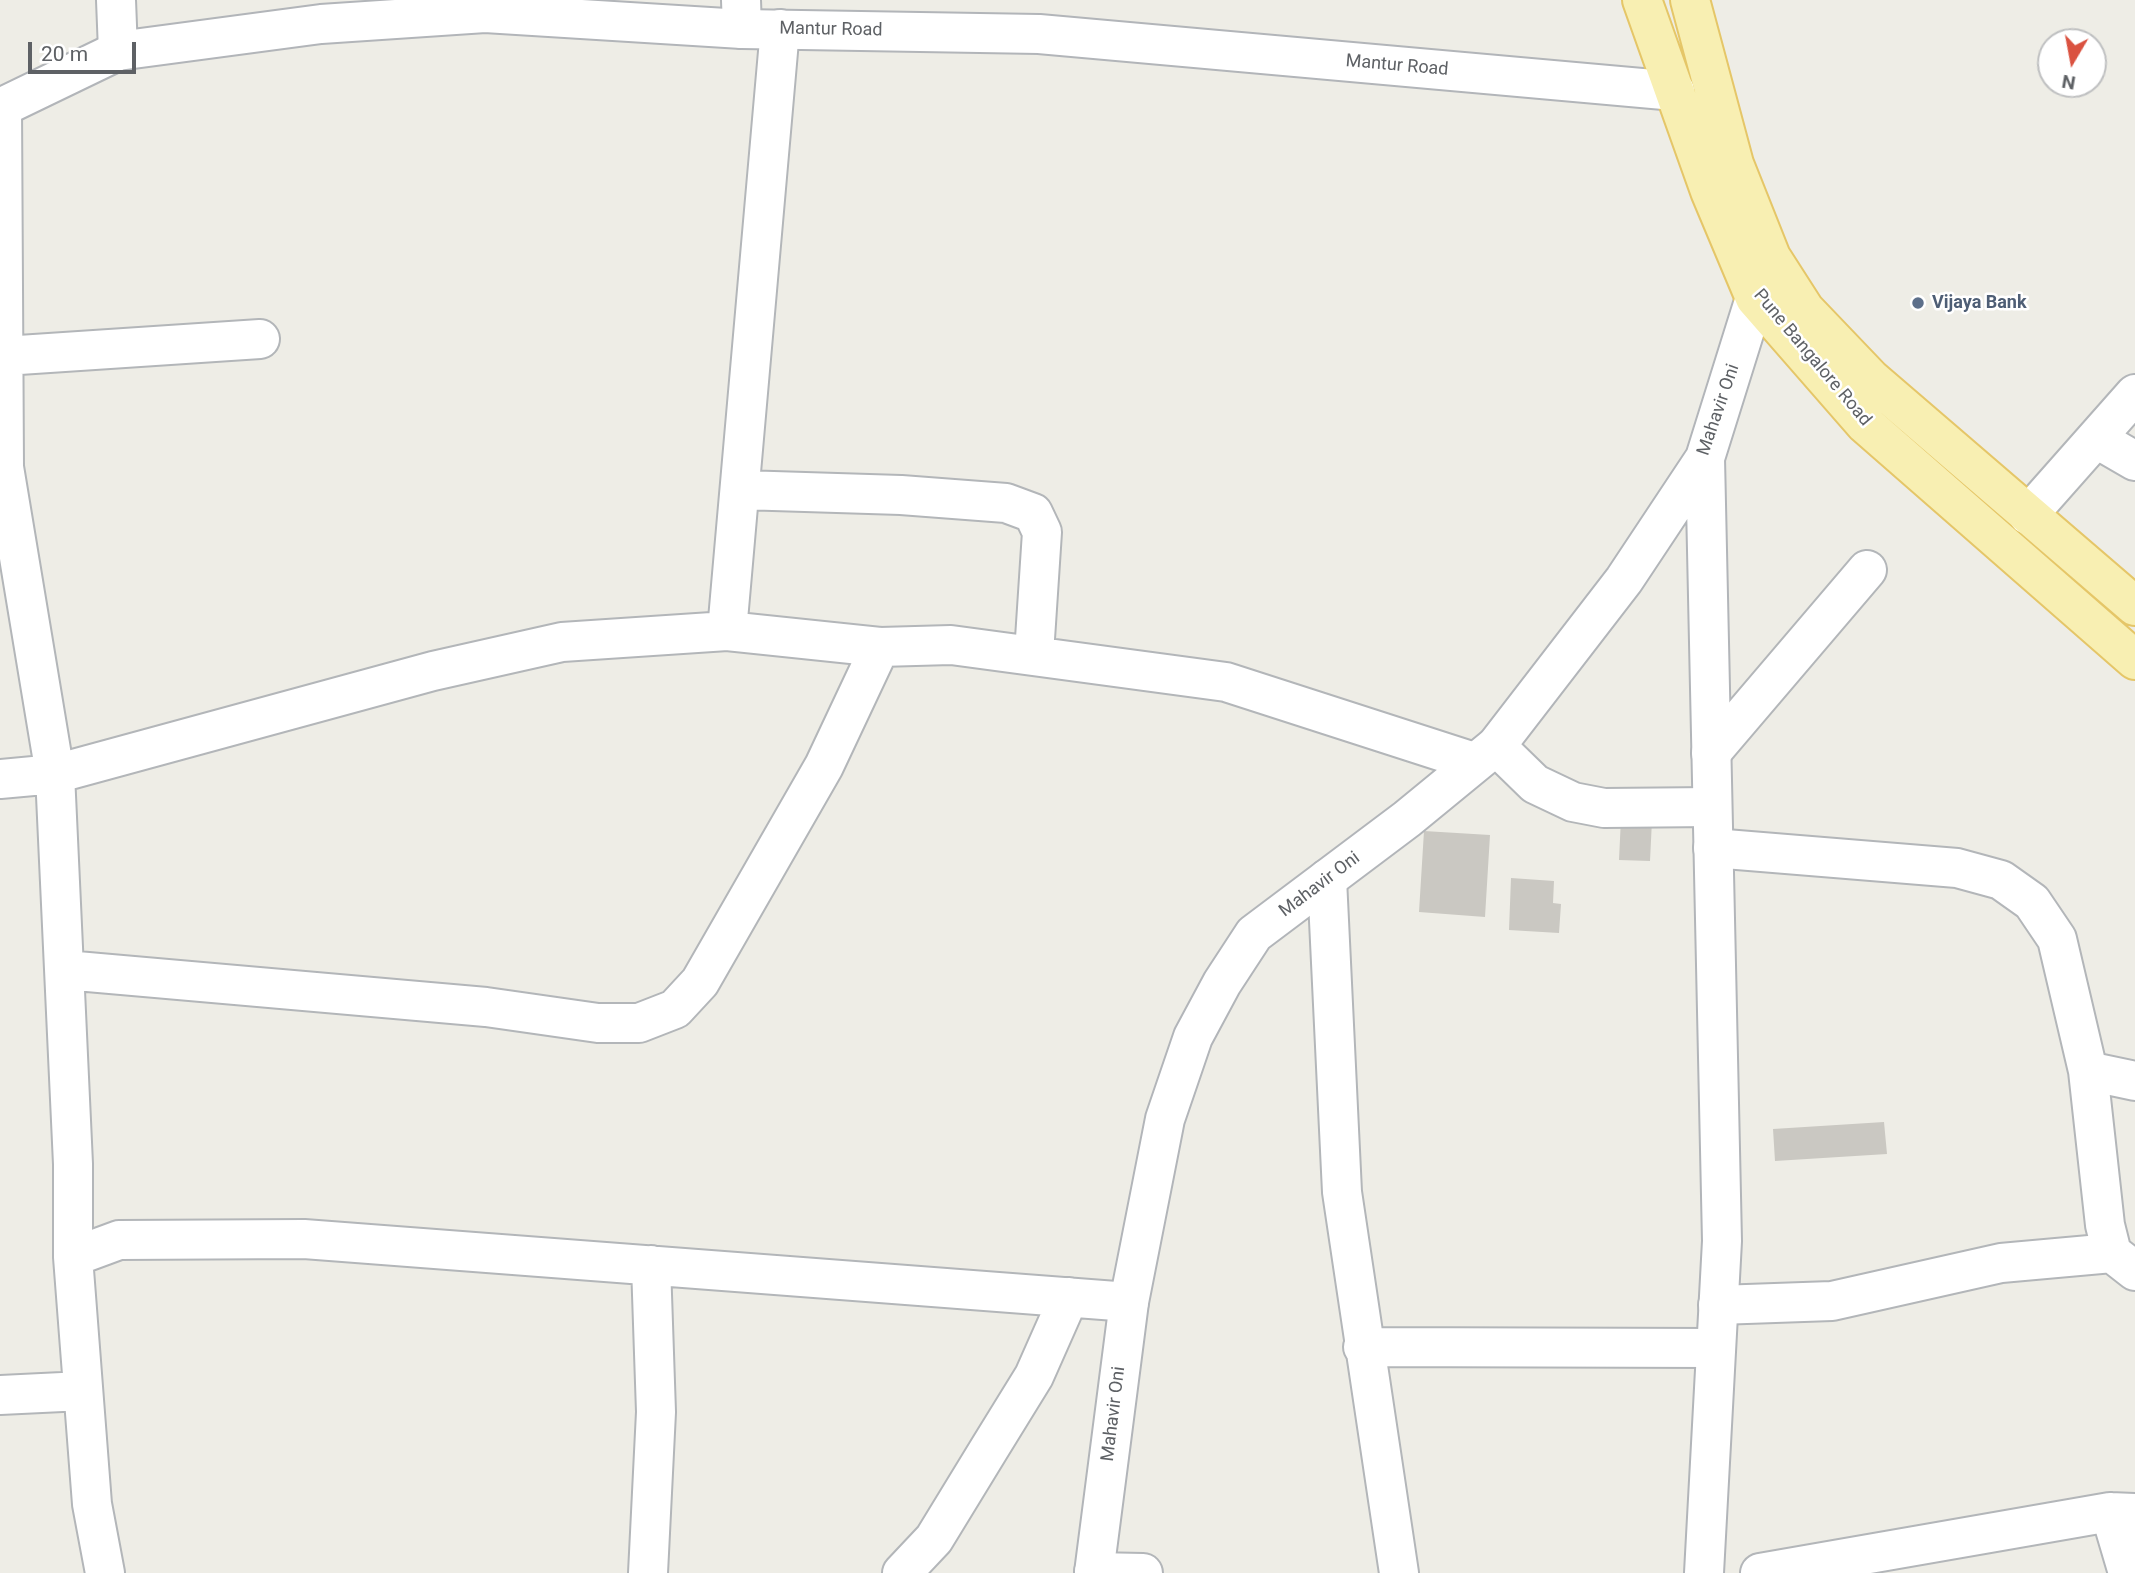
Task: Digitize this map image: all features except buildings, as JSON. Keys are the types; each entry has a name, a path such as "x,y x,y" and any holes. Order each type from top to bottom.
{"main road":[{"name":"Pune Bangalore Road","path":"1642,0 1710,191 1755,298 1865,424 2135,660"},
{"name":"Pune Bangalore Road","path":"1690,0 1734,164 1771,257 1805,310 1871,379 2135,606"},
{"path":"1936,484 1958,453"}],"street":[{"path":"116,0 118,51"},
{"name":"Mantur Road","path":"1,107 118,51 320,12 485,6 742,15 780,29 1040,34 1675,91"},
{"path":"727,631 780,29"},
{"path":"1,107 4,467 55,774 65,970 73,1257 92,1504 105,1573"},
{"name":"Mahavir Oni","path":"1094,1573 1129,1302 1165,1119 1193,1037 1222,982 1254,934 1407,819 1485,754 1624,580 1705,458 1755,298"},
{"path":"3,372 260,338"},
{"path":"2028,515 2135,394"},
{"path":"2096,439 2135,461"},
{"path":"1704,1573 1722,1241 1705,458"},
{"path":"741,490 1006,503 1033,513 1042,532 1034,654"},
{"path":"1711,753 1867,570"},
{"path":"0,779 55,774 433,671 562,642 727,631 880,647 951,645 1034,654 1226,682 1485,754 1573,802 1604,808 1712,807"},
{"path":"65,970 486,1007 598,1023 639,1023 675,1009 700,982 824,766 880,647"},
{"path":"1713,848 1956,867 2001,880 2032,902 2057,939 2088,1071 2105,1225 2124,1262 2001,1263 1832,1301 1718,1305"},
{"path":"1327,879 1342,1192 1363,1347 1399,1573"},
{"path":"2088,1071 2135,1082"},
{"path":"73,1257 119,1240 304,1239 1129,1302"},
{"path":"648,1573 656,1412 651,1265"},
{"path":"902,1573 933,1539 1002,1428 1045,1353 1069,1297"},
{"path":"1363,1347 1716,1348"},
{"path":"0,1395 83,1391"},
{"path":"1760,1573 1914,1560 2123,1513 2128,1573"},
{"path":"1094,1573 1143,1573"}],"place":[{"name":"Vijaya Bank","path":"1918,303"}]}
